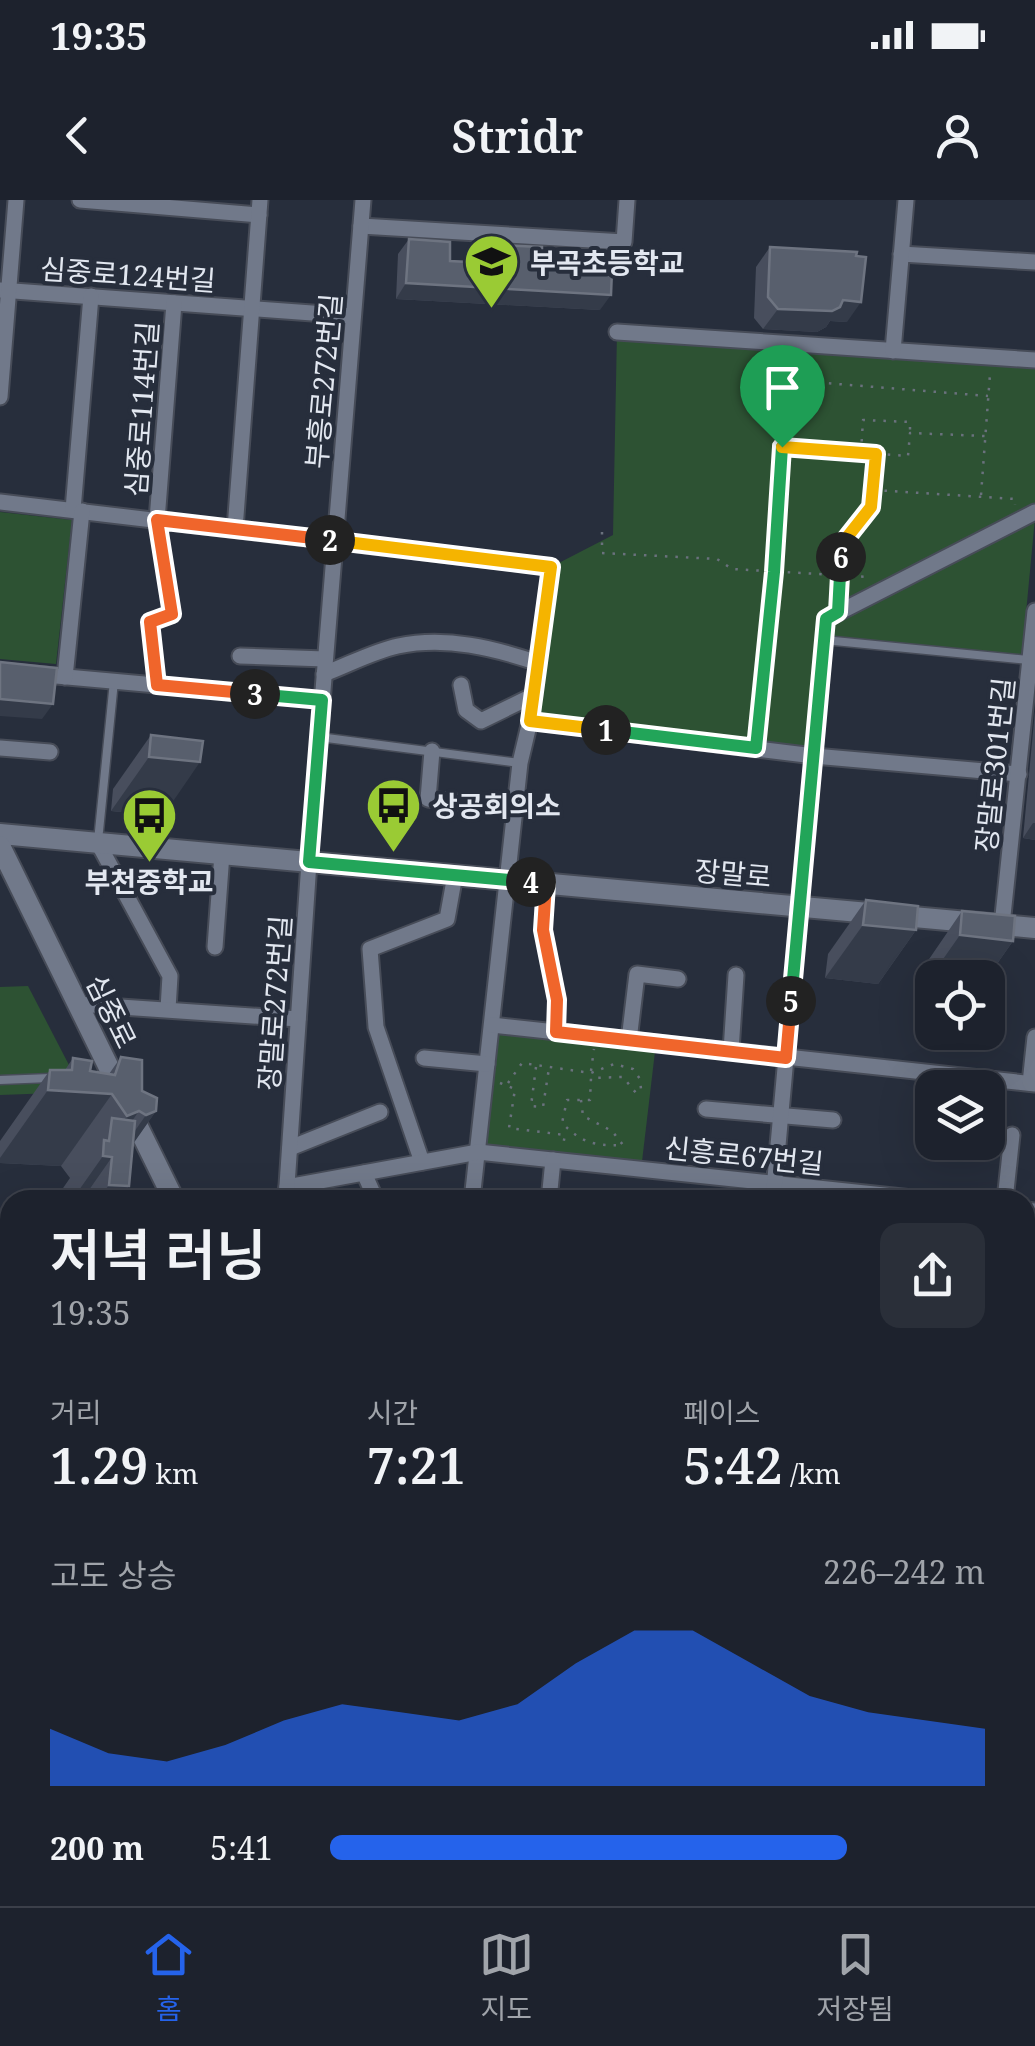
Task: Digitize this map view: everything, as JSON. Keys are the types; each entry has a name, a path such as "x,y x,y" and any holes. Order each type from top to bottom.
{"street":[{"path":"0,397 4,290 16,200"},
{"path":"80,200 259,208"},
{"name":"부흥로272번길","path":"322,700 363,200"},
{"path":"361,226 624,242 627,200"},
{"path":"892,351 906,200"},
{"name":"심중로124번길","path":"252,308 259,208"},
{"path":"901,254 1035,262"},
{"name":"심중로124번길","path":"4,290 353,316"},
{"name":"심중로114번길","path":"78,511 92,296"},
{"name":"심중로114번길","path":"157,520 174,303"},
{"path":"236,529 252,308"},
{"path":"618,332 1035,360"},
{"name":"심중로114번길","path":"0,502 551,567 538,663"},
{"path":"65,676 78,511"},
{"path":"774,1190 826,619 1035,512"},
{"path":"157,520 172,614 150,622 157,685"},
{"name":"장말로301번길","path":"1002,925 1035,610"},
{"path":"240,656 325,666 398,646 434,643 492,647 538,663 520,763 473,1190"},
{"path":"0,670 322,700"},
{"path":"461,685 466,710 480,721 534,695"},
{"name":"장말로272번길","path":"286,1190 322,700"},
{"path":"530,721 814,756 1019,774"},
{"path":"0,748 50,752"},
{"path":"432,752 428,800 516,808"},
{"name":"장말로","path":"0,834 1035,928"},
{"path":"98,843 170,976 168,1010"},
{"name":"심중로","path":"0,846 77,1004 103,1076 168,1190"},
{"path":"215,947 222,854"},
{"path":"422,1162 376,1026 370,949 446,919 454,875"},
{"path":"546,884 543,930 557,1000 556,1032"},
{"path":"629,1040 637,974 678,979"},
{"path":"731,1052 736,976"},
{"path":"77,1004 298,1018"},
{"path":"492,1024 1032,1084 1035,1036"},
{"path":"424,1058 487,1072"},
{"path":"706,1109 833,1120"},
{"path":"290,1148 380,1112"},
{"path":"1006,1190 1012,1135"},
{"name":"신흥로67번길","path":"301,1190 364,1173 478,1152 760,1190"},
{"path":"550,1190 557,1161"},
{"path":"364,1173 372,1190"}],"lane":[{"path":"824,640 1030,661"},
{"path":"98,843 114,681"},
{"path":"319,737 520,763"},
{"path":"0,1080 55,1078"}],"path":[{"path":"756,748 774,572 788,344"},
{"path":"980,496 991,357"},
{"path":"786,380 988,396"},
{"path":"782,447 860,453 908,456 910,422 863,420 860,453"},
{"path":"910,433 985,436"},
{"path":"838,612 841,545 871,507 876,454"},
{"path":"873,490 1015,499 1015,522"},
{"path":"602,532 602,553 717,558 732,569 872,577"},
{"path":"591,1073 595,1036"},
{"path":"508,1083 522,1063 591,1073 614,1064 633,1068 640,1079 641,1089 636,1093 624,1077 591,1078 590,1100 567,1100 557,1161"},
{"path":"536,1065 531,1106 543,1107 549,1067"},
{"path":"487,1072 515,1089 509,1128 564,1135"},
{"path":"562,1123 574,1137 589,1143 623,1145 612,1131 582,1116 581,1100"}],"green space":[{"path":"617,332 1035,360 1035,512 826,619 814,756 530,721 551,567 613,535"},
{"path":"0,512 72,520 56,664 0,659"},
{"path":"1035,518 1022,655 827,637 831,621"},
{"path":"28,986 83,1092 0,1095 0,987"},
{"path":"492,1025 656,1043 641,1170 478,1152"}],"building":[{"path":"409,239 450,242 450,261 489,263 489,257 500,257 500,245 542,247 542,267 612,270 611,295 406,283"},
{"path":"770,247 857,252 856,256 866,257 861,302 843,300 832,311 778,309 768,297"},
{"path":"0,662 57,668 53,704 0,699"},
{"path":"151,735 203,741 200,762 149,757"},
{"path":"866,900 918,906 916,930 863,925"},
{"path":"962,911 1015,916 1013,941 960,935"},
{"path":"121,1057 142,1060 142,1091 157,1098 156,1111 127,1116 112,1094 48,1090 50,1070 72,1070 73,1058 92,1061 90,1071 115,1075"},
{"path":"112,1118 135,1121 129,1186 109,1185 112,1157 103,1156"}],"place":[{"name":"부곡초등학교","path":"491,311"},
{"name":"상공회의소","path":"393,854"},
{"name":"부천중학교","path":"149,864"}],"route":[{"path":"782,447 876,454 871,507 841,545 838,612 826,619 786,1058 556,1032 557,1000 543,930 546,884 309,862 322,700 157,685 150,622 172,614 157,520 551,567 530,721 756,748 782,447"}]}
